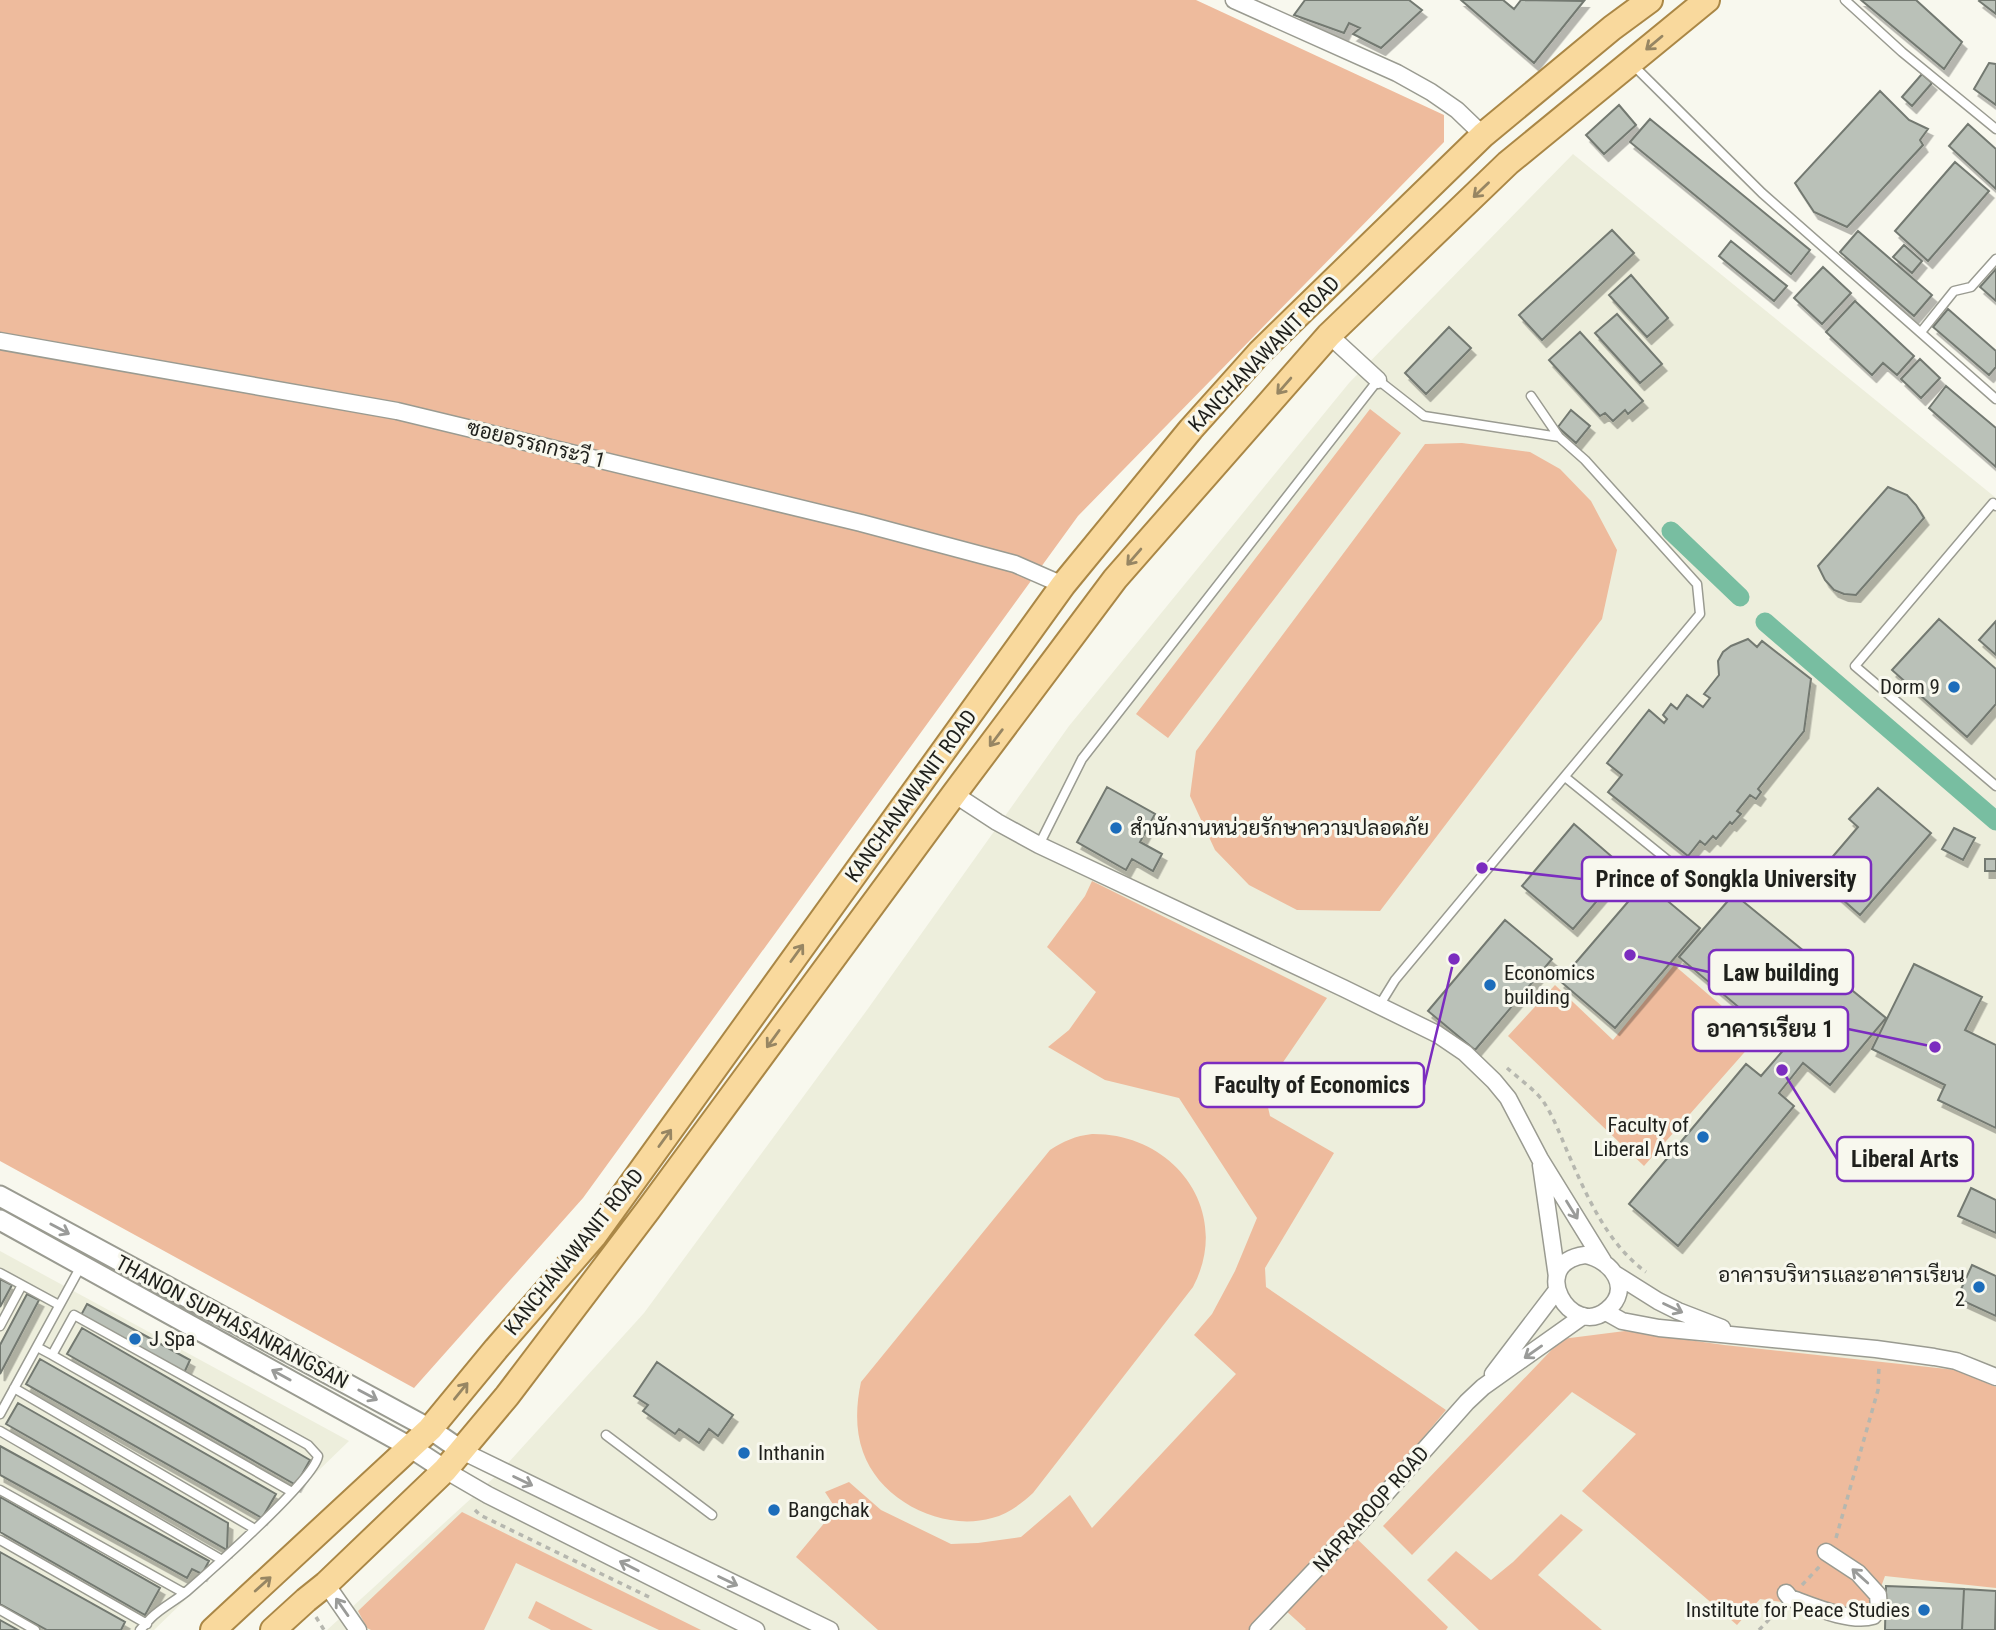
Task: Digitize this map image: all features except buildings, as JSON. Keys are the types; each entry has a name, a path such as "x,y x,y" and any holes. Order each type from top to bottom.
{"main road":[{"name":"KANCHANAWANIT ROAD","path":"213,1630 430,1429 601,1226 1063,585 1191,429 1260,352 1483,135 1612,28 1650,0"},
{"name":"KANCHANAWANIT ROAD","path":"273,1630 326,1584 445,1471 507,1396 640,1221 1115,579 1329,335 1508,163 1707,0"},
{"path":"925,777 954,794"}],"street":[{"path":"1234,0 1259,5 1397,73 1457,110 1483,135"},
{"path":"1329,335 1377,380"},
{"name":"ซอยอรรถกระวี 1","path":"0,341 397,411 861,523 1015,564 1063,585"},
{"path":"954,794 1039,845 1437,1034 1465,1053 1508,1098 1540,1159 1603,1261 1624,1281 1678,1311 1741,1335"},
{"path":"1540,1159 1561,1300 1583,1316 1596,1316 1606,1312 1617,1294 1615,1273"},
{"name":"THANON SUPHASANRANGSAN","path":"0,1196 430,1429 462,1451"},
{"name":"THANON SUPHASANRANGSAN","path":"0,1220 410,1447 445,1471"},
{"path":"1557,1283 1561,1268 1576,1257 1585,1255 1603,1261"},
{"name":"NAPRAROOP ROAD","path":"1483,1387 1557,1283"},
{"path":"1606,1312 1622,1321 1647,1326 1880,1350 1956,1361 1996,1377"},
{"name":"NAPRAROOP ROAD","path":"1258,1630 1356,1527 1467,1402 1483,1387 1583,1316"},
{"path":"462,1451 830,1630"},
{"path":"445,1471 756,1630"},
{"path":"1788,1595 1812,1606 1852,1617 1873,1616 1878,1608 1878,1595 1858,1573 1828,1553"},
{"path":"326,1584 358,1630"}],"lane":[{"path":"1844,0 1902,52 1996,129"},
{"path":"1631,63 1762,192 1996,399"},
{"path":"1921,332 1954,291 1971,287 1996,259"},
{"path":"1039,845 1082,759 1377,380 1424,416 1559,437"},
{"path":"1379,1006 1395,980 1700,614 1698,584 1585,460 1559,437 1531,397"},
{"path":"1996,506 1993,503 1856,666 1996,786"},
{"path":"1565,777 1670,862"},
{"path":"0,1414 82,1264"},
{"path":"0,1273 59,1305"},
{"path":"0,1326 22,1285"},
{"path":"0,1540 143,1627 255,1529 292,1492 317,1461 318,1456 308,1445 74,1315 52,1355"},
{"path":"37,1347 292,1492"},
{"path":"14,1388 255,1529"},
{"path":"0,1432 222,1560"},
{"path":"606,1435 712,1515"},
{"path":"0,1490 184,1593"},
{"path":"0,1611 35,1630"}],"path":[{"path":"1504,1065 1541,1099 1611,1238 1647,1273"},
{"path":"1759,1630 1828,1553 1878,1390 1880,1350"},
{"path":"475,1510 480,1515 651,1598"}],"shaded area":[{"path":"0,0 1196,0 1444,115 1444,142 1078,516 583,1198 414,1388 0,1161"},
{"path":"1573,154 1996,498 1996,1630 327,1630 499,1473 644,1313 867,1010 1069,726 1349,383"},
{"path":"1370,409 1401,433 1168,738 1136,714"},
{"path":"1462,443 1530,452 1560,469 1591,501 1617,550 1602,619 1380,911 1297,910 1249,885 1215,850 1190,796 1196,751 1425,444"},
{"path":"1092,881 1327,998 1264,1090 1270,1116 1334,1153 1265,1268 1266,1287 1446,1410 1370,1502 1249,1630 878,1630 796,1557 836,1509 825,1492 849,1482 881,1510 951,1544 1021,1537 1070,1495 1092,1528 1236,1374 1194,1335 1212,1314 1235,1271 1257,1218 1179,1098 1105,1080 1048,1047 1069,1030 1096,992 1047,947 1085,896"},
{"path":"1674,965 1758,1037 1644,1166 1508,1036 1555,985 1613,1040"},
{"path":"1092,1134 1122,1137 1148,1147 1171,1162 1188,1182 1200,1205 1206,1231 1204,1259 1193,1287 1033,1493 1024,1501 998,1516 973,1521 934,1516 916,1509 883,1485 863,1452 857,1417 861,1382 1050,1150 1070,1139"},
{"path":"0,1251 349,1441 154,1630 0,1630"},
{"path":"1625,1331 1724,1345 1956,1370 1996,1387 1996,1588 1885,1576 1871,1614 1760,1599 1737,1625 1582,1491 1636,1434 1572,1392 1412,1555 1383,1526 1562,1339"},
{"path":"462,1512 701,1630 659,1630 516,1563 484,1630 367,1628 358,1611"},
{"path":"1561,1514 1583,1530 1538,1575 1602,1630 1479,1630 1427,1580 1456,1551 1491,1580"},
{"path":"1353,1535 1448,1627 1446,1630 1305,1630 1284,1609"},
{"path":"536,1601 593,1630 551,1630 528,1618"}],"waterway":[{"path":"1671,531 1740,597"},
{"path":"1765,622 1996,821"}],"place":[{"name":"Dorm 9","path":"1954,687"},
{"name":"สำนักงานหน่วยรักษาความปลอดภัย","path":"1116,828"},
{"name":"Prince of Songkla University","path":"1482,868"},
{"name":"Law building","path":"1630,955"},
{"name":"Faculty of Economics","path":"1454,959"},
{"name":"Economics building","path":"1490,985"},
{"name":"อาคารเรียน 1","path":"1935,1047"},
{"name":"Liberal Arts","path":"1782,1070"},
{"name":"Faculty of Liberal Arts","path":"1703,1137"},
{"name":"อาคารบริหารเเละอาคารเรียน 2","path":"1979,1287"},
{"name":"J Spa","path":"135,1339"},
{"name":"Inthanin","path":"744,1453"},
{"name":"Bangchak","path":"774,1510"},
{"name":"Instiltute for Peace Studies","path":"1924,1610"}]}
